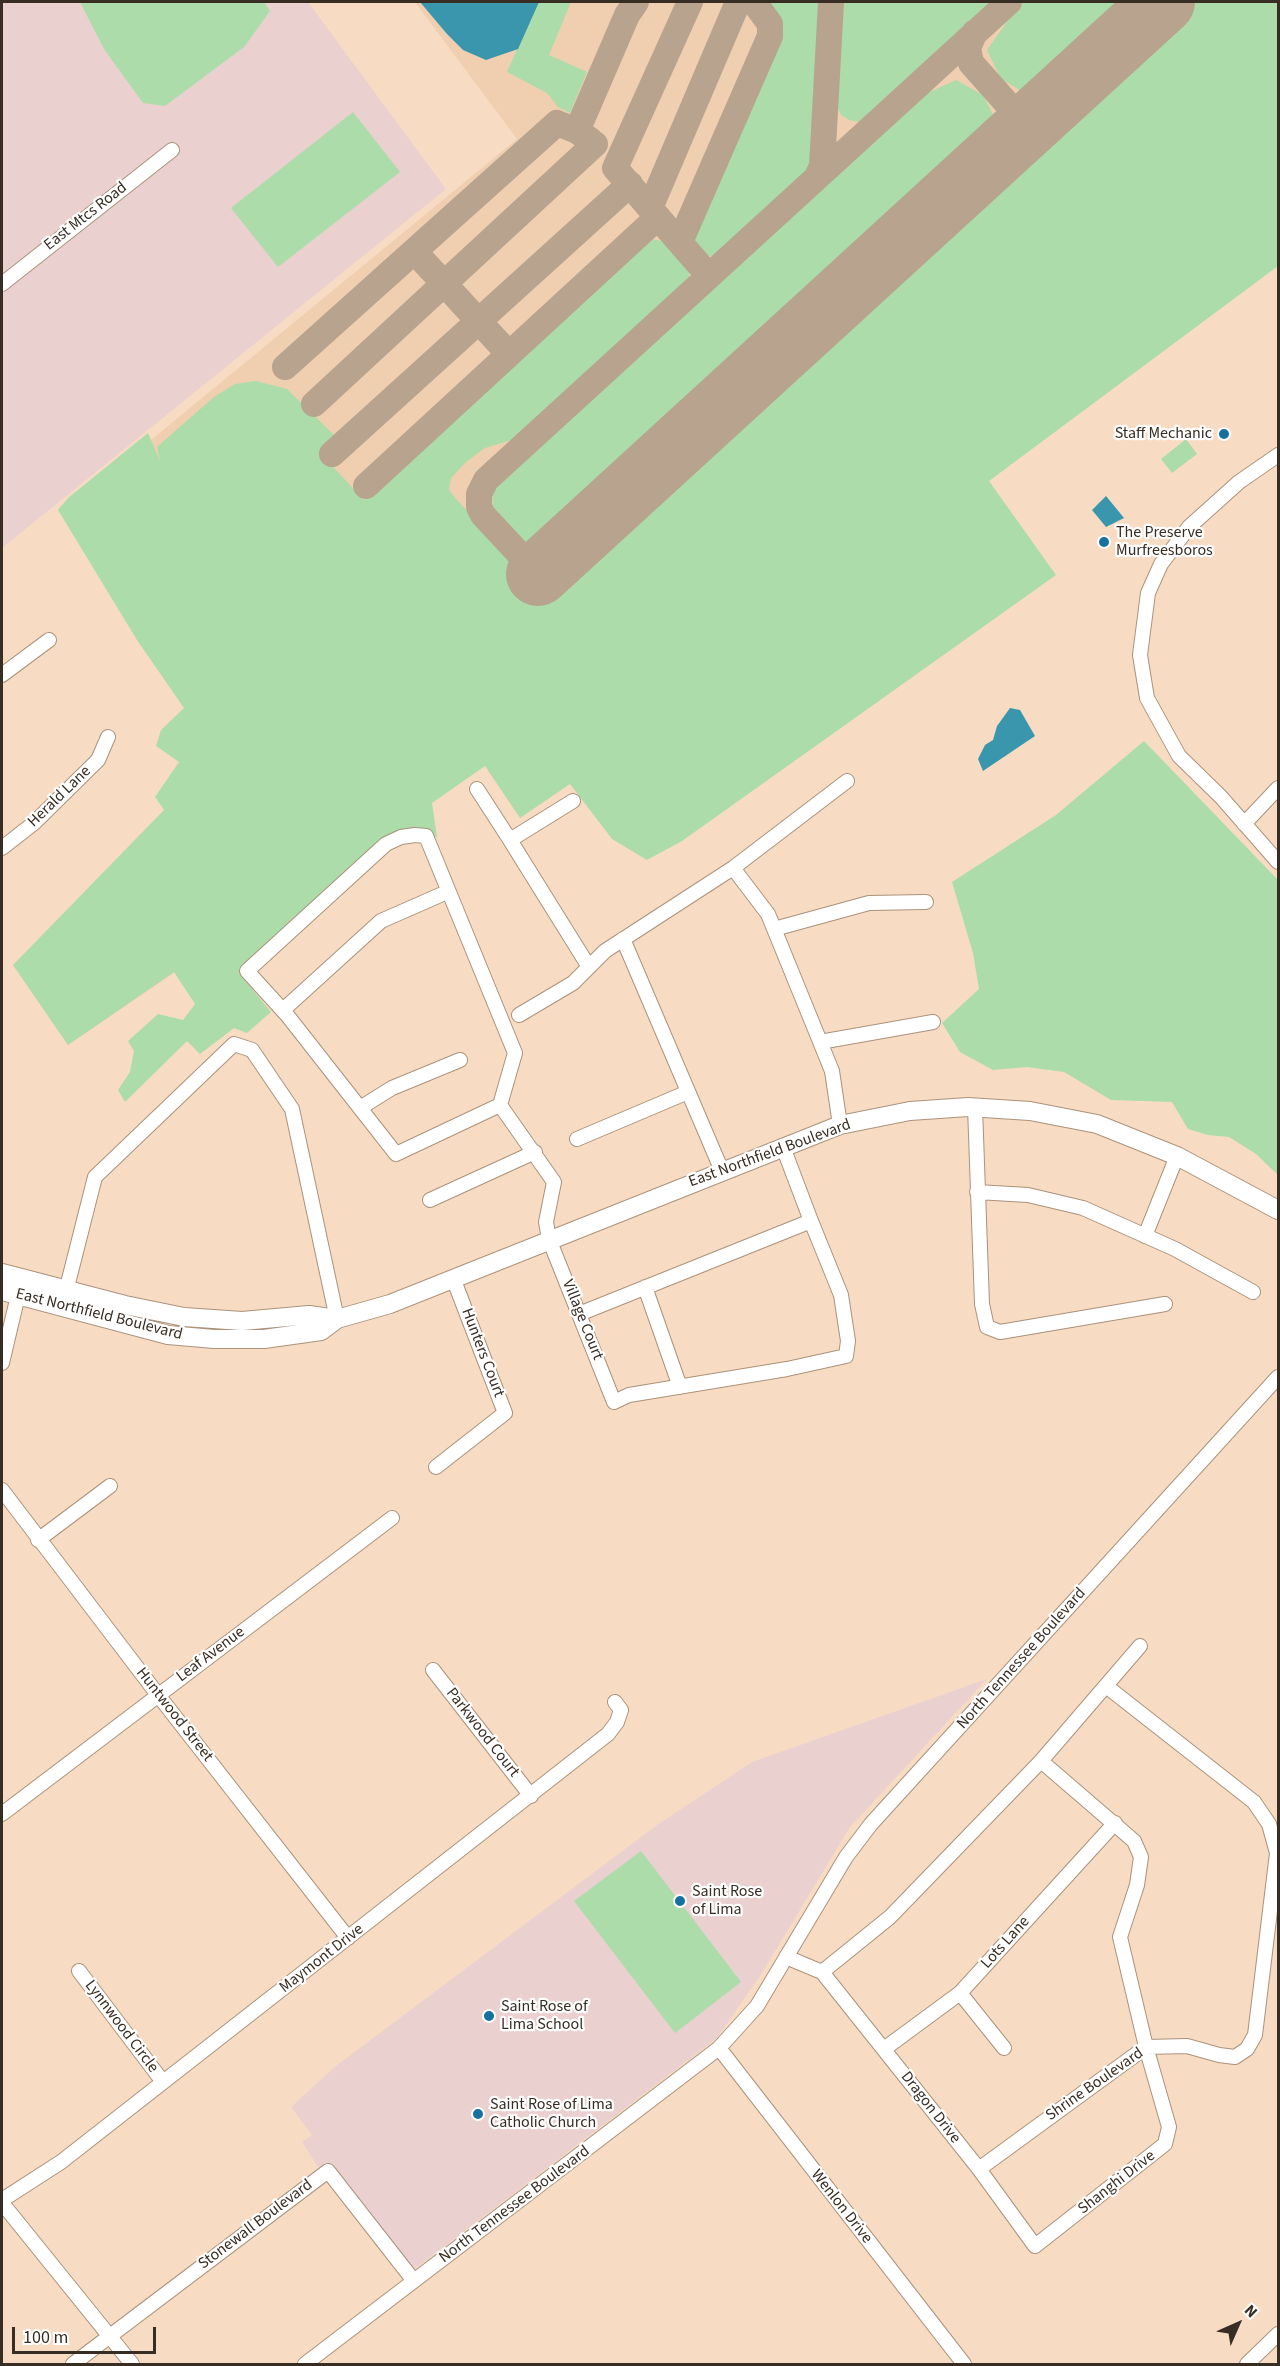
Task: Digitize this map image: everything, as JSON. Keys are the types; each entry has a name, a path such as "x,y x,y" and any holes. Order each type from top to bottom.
{"main road":[{"name":"East Northfield Boulevard","path":"2,1273 14,1288 64,1298 168,1335 264,1340 321,1331 337,1319 390,1304 840,1125 910,1111 975,1107 1030,1111 1097,1124 1176,1156 1278,1210"}],"street":[{"name":"East Mtcs Road","path":"2,284 172,150"},
{"path":"1278,455 1239,482 1189,527 1161,564 1148,593 1140,655 1148,698 1179,756 1278,862"},
{"path":"2,675 49,640"},
{"name":"Herald Lane","path":"2,848 34,823 98,760 108,737"},
{"path":"519,1015 573,983 605,951 733,868 847,781"},
{"path":"1244,824 1278,788"},
{"path":"477,789 589,967"},
{"path":"510,840 573,801"},
{"path":"415,834 426,836 447,892 515,1053 500,1105 396,1154 283,1010 247,971 386,844 415,834"},
{"path":"733,868 768,914 832,1071 840,1125"},
{"path":"283,1010 381,921 447,892"},
{"path":"774,929 869,903 926,902"},
{"path":"623,939 722,1171"},
{"path":"820,1042 933,1022"},
{"path":"64,1298 95,1177 234,1044 252,1050 292,1109 337,1319"},
{"path":"360,1108 392,1088 460,1060"},
{"path":"577,1139 688,1092"},
{"path":"500,1105 554,1182 546,1222 549,1239"},
{"path":"975,1107 982,1304 987,1327 999,1332 1165,1304"},
{"path":"645,1287 680,1387 787,1369 846,1356 848,1341 841,1295 783,1147"},
{"path":"430,1200 535,1152"},
{"path":"1145,1236 1176,1156"},
{"path":"977,1192 1028,1195 1083,1208 1175,1249 1253,1292"},
{"path":"579,1314 811,1221"},
{"name":"Village Court","path":"549,1239 614,1402 629,1395 680,1387"},
{"name":"Hunters Court","path":"436,1467 505,1413 453,1278"},
{"path":"2,1363 14,1288"},
{"name":"North Tennessee Boulevard","path":"305,2364 719,2048 757,2006 846,1857 871,1824 1278,1377"},
{"path":"38,1540 110,1486"},
{"name":"Huntwood Street","path":"2,1490 38,1540 348,1938"},
{"name":"Leaf Avenue","path":"2,1814 392,1518"},
{"path":"786,1957 822,1972 890,1917 1041,1761 1140,1646"},
{"name":"Parkwood Court","path":"433,1670 531,1796"},
{"name":"Shrine Boulevard","path":"979,2169 1146,2047 1187,2046 1235,2057 1247,2049 1255,2035 1277,1853 1269,1824 1254,1802 1106,1686"},
{"name":"Maymont Drive","path":"2,2202 61,2162 608,1734 617,1722 621,1710 615,1702"},
{"name":"Shanghi Drive","path":"1035,2246 1166,2144 1169,2127 1146,2047 1120,1937 1137,1885 1142,1857 1134,1841 1041,1761"},
{"name":"Lots Lane","path":"884,2049 960,1993 1115,1823"},
{"name":"Lynnwood Circle","path":"80,1971 163,2082"},
{"name":"Dragon Drive","path":"822,1972 979,2169 1035,2246"},
{"path":"960,1993 1004,2048"},
{"name":"Wenlon Drive","path":"719,2048 964,2364"},
{"name":"Stonewall Boulevard","path":"73,2364 328,2171 414,2282"},
{"path":"2,2202 132,2364"},
{"path":"1247,2364 1278,2334"}],"shaded area":[{"path":"3,2 308,2 446,189 2,548"},
{"path":"415,2 1278,2 1278,90 538,726 68,1045 13,965 230,756 67,509 517,139"},
{"name":"Saint Rose of Lima","path":"987,1679 850,1827 760,1976 717,2038 416,2268 408,2266 328,2165 318,2167 302,2142 312,2135 291,2107 336,2066 657,1825 752,1762"}],"green space":[{"path":"80,2 264,2 270,11 244,47 165,106 143,103 104,49"},
{"path":"538,2 571,2 549,55 587,72 570,113 558,107 547,93 507,72"},
{"path":"766,2 820,2 822,4 815,159 811,170 803,180 723,254 710,256 700,253 694,243 694,230 781,32 765,5"},
{"path":"838,2 995,2 871,117 859,122 841,115 835,102"},
{"path":"1021,2 1133,2 1030,96 1001,79 987,50"},
{"path":"1197,2 1278,2 1278,266 989,481 1056,575 682,841 647,860 612,839 570,784 520,818 485,766 432,803 437,837 405,828 378,842 239,973 271,1012 247,1033 234,1028 200,1054 187,1041 125,1102 118,1090 130,1072 134,1051 128,1041 158,1014 183,1020 195,1004 174,972 68,1045 13,965 164,810 155,797 179,762 156,746 161,730 184,708 137,640 58,510 68,498 148,433 160,461 157,447 214,397 235,384 256,381 287,389 335,436 335,442 321,454 364,500 647,238 671,243 689,266 689,282 682,292 522,437 485,448 466,462 451,478 449,490 457,500 549,598"},
{"path":"956,80 983,95 998,124 541,545 521,544 493,516 492,488 559,423 914,99"},
{"path":"353,112 400,172 278,267 231,208"},
{"path":"1186,439 1197,454 1172,473 1161,459"},
{"path":"1144,741 1278,880 1278,1175 1256,1154 1229,1137 1208,1135 1188,1129 1172,1102 1111,1100 1064,1072 1027,1067 993,1070 960,1052 942,1023 979,989 973,953 952,882 1056,815"},
{"path":"641,1851 741,1982 675,2033 574,1901"}],"water":[{"path":"420,2 539,2 518,49 486,60 463,50"},
{"path":"1106,496 1124,518 1106,527 1092,510"},
{"path":"1010,708 1020,710 1035,736 983,771 978,759 985,745 993,740 997,726"}],"taxiway":[{"path":"590,140 577,131 627,15 636,2"},
{"path":"690,2 615,168 709,276"},
{"path":"650,208 738,2"},
{"path":"680,242 770,36 770,24 754,2"},
{"path":"817,177 822,166 831,2"},
{"path":"538,574 483,515 479,507 479,494 486,480 1009,2"},
{"path":"975,32 968,48 971,63 1011,108 1028,115 1039,112 1052,103"},
{"path":"1011,108 1017,125 1011,141"},
{"path":"285,367 557,123 577,131"},
{"path":"314,404 595,144"},
{"path":"332,454 630,184"},
{"path":"366,486 658,217"},
{"path":"414,251 508,353"}],"runway":[{"path":"538,574 1163,2"}],"place":[{"name":"Staff Mechanic","path":"1224,434"},
{"name":"The Preserve Murfreesboros","path":"1104,542"},
{"name":"Saint Rose of Lima","path":"680,1901"},
{"name":"Saint Rose of Lima School","path":"489,2016"},
{"name":"Saint Rose of Lima Catholic Church","path":"478,2114"}]}
